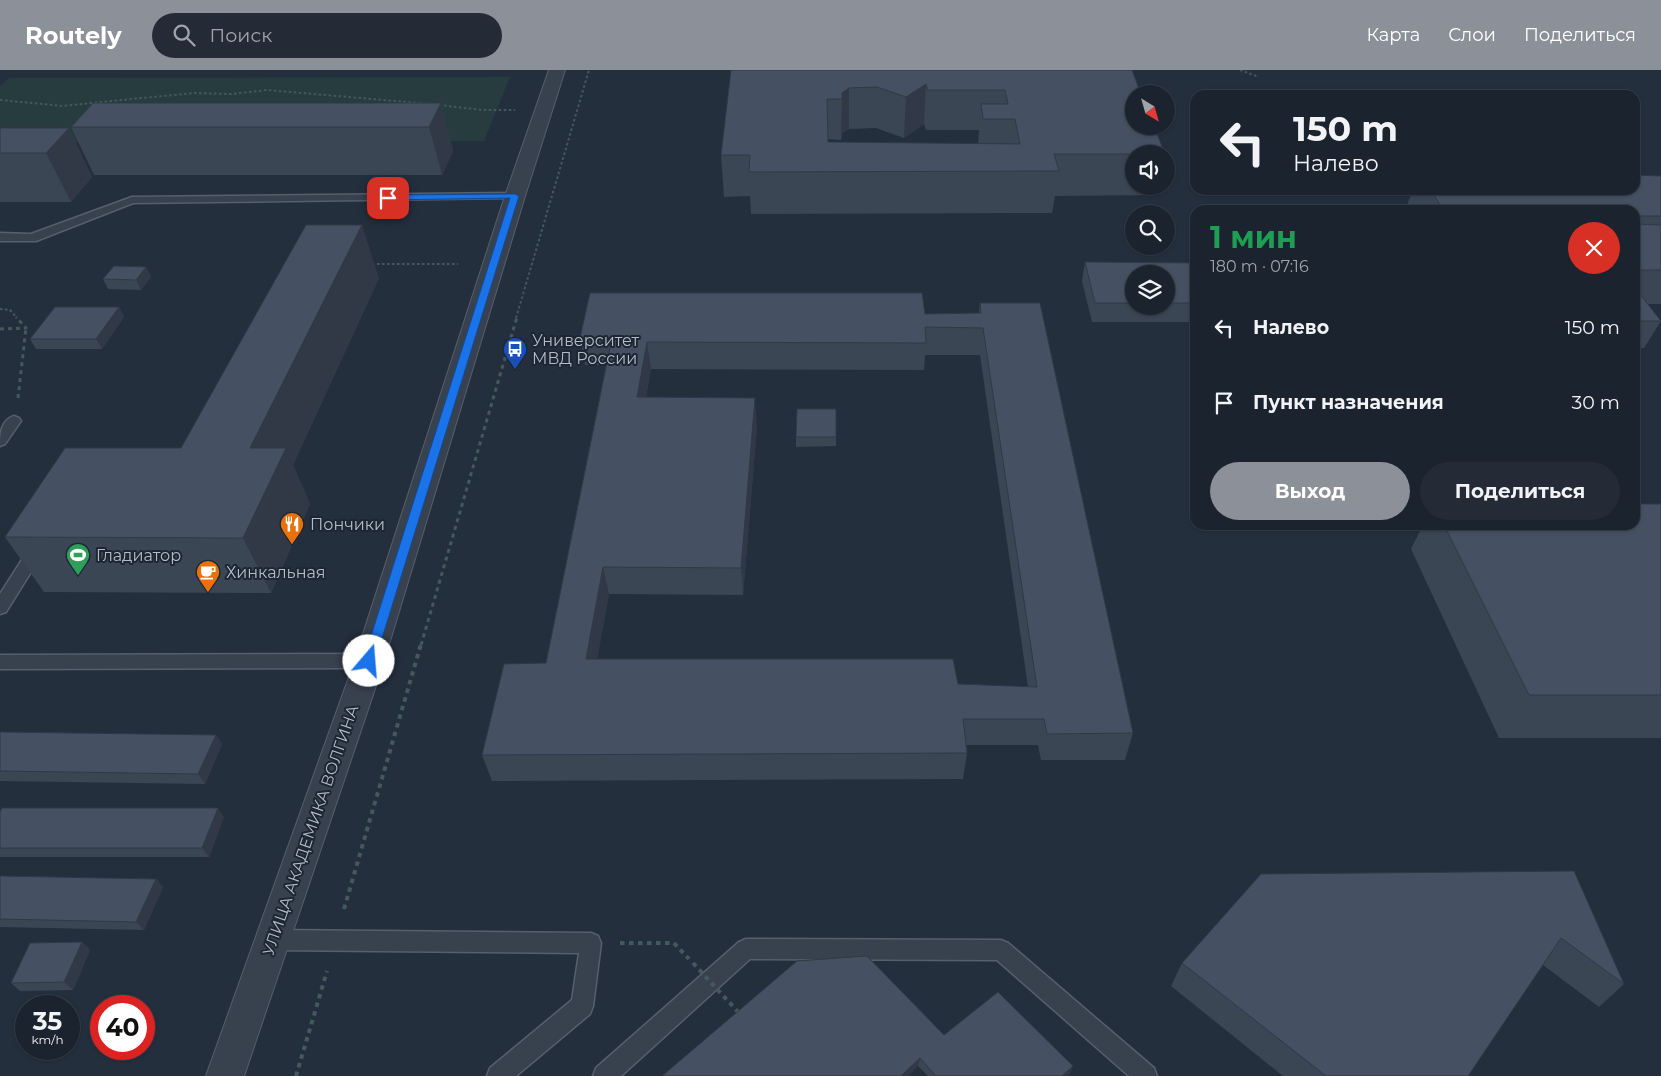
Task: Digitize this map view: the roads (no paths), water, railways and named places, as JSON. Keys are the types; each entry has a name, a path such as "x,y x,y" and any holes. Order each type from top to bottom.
{"street":[{"name":"УЛИЦА АКАДЕМИКА ВОЛГИНА","path":"225,1076 369,661 515,196 558,70"}],"lane":[{"path":"0,237 32,238 132,200 515,196"},
{"path":"0,440 14,421"},
{"path":"0,608 48,532"},
{"path":"0,662 369,661"},
{"path":"272,940 592,943 582,1006 498,1076"},
{"path":"604,1076 746,949 1001,950 1146,1076"}],"place":[{"name":"Университет МВД России","path":"515,370"},
{"name":"Пончики","path":"292,545"},
{"name":"Гладиатор","path":"78,576"},
{"name":"Хинкальная","path":"208,593"}]}
